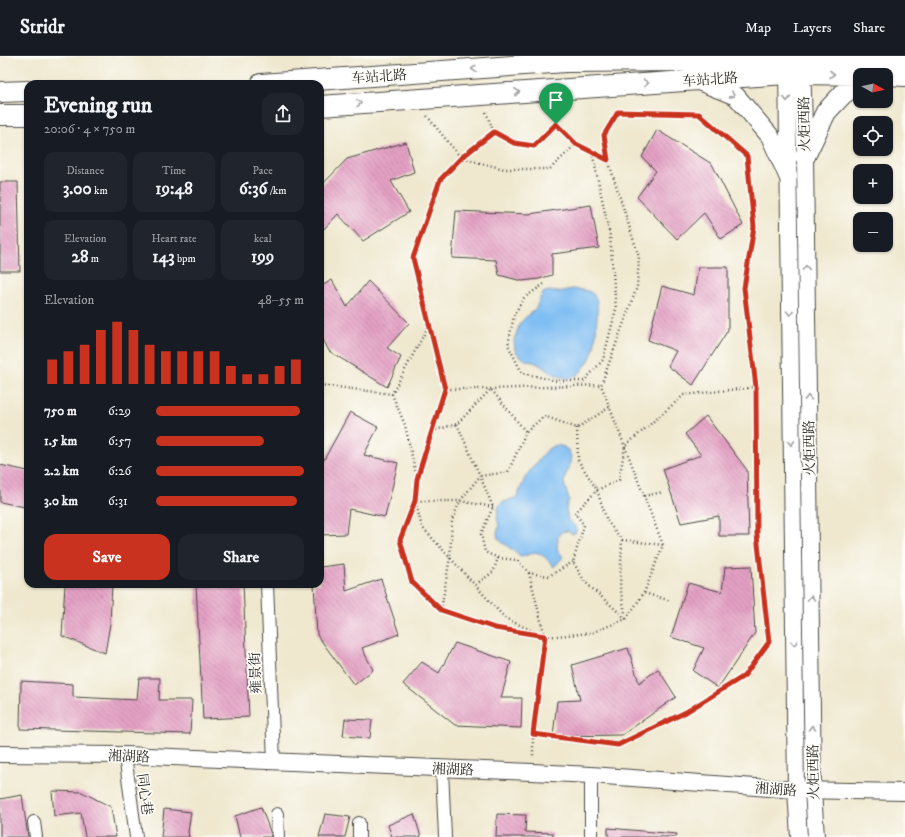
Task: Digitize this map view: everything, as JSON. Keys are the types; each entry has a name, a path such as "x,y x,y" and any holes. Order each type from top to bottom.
{"main road":[{"name":"车站北路","path":"324,106 696,80 795,67 905,56"},
{"name":"车站北路","path":"316,80 566,62 795,67 853,74"},
{"name":"车站北路","path":"893,76 905,76"},
{"path":"696,80 736,96 770,136 788,176"},
{"path":"805,156 826,112 843,94 853,88"},
{"path":"0,92 24,91"},
{"path":"0,115 24,114"}],"street":[{"name":"火炬西路","path":"795,67 805,156 813,791 816,837"},
{"name":"火炬西路","path":"795,67 788,176 796,790 799,837"},
{"name":"雍景街","path":"267,588 274,762"},
{"name":"湘湖路","path":"0,754 125,756 532,772 813,791 905,792"},
{"name":"同心巷","path":"125,756 136,837"},
{"path":"442,769 445,837"},
{"path":"591,775 591,837"},
{"path":"276,814 278,837"},
{"path":"34,822 36,837"},
{"path":"359,823 359,837"}],"path":[{"path":"481,94 483,105 494,132 514,143 534,146 556,124 559,89"},
{"path":"414,99 461,158 504,169 550,169 576,144"},
{"path":"494,132 461,158 440,180 413,258 445,389 417,479 415,501 400,540 412,582 441,610 495,628 545,636 591,633 626,619 644,593 663,545 601,385 637,287 639,257 608,160 604,135 618,112 699,114 747,156 754,227 744,288 756,387 757,535 769,642 744,676 686,712 618,745 533,734"},
{"path":"556,124 576,144 608,160"},
{"path":"544,284 524,298 514,315 508,345 522,373 557,381 584,381 603,360 616,309 610,236 592,152"},
{"path":"392,394 429,325"},
{"path":"445,389 601,385"},
{"path":"324,386 392,394"},
{"path":"528,573 549,576 573,562 584,525 575,513 597,490 619,480 625,446 684,395 756,387"},
{"path":"432,431 457,424 491,389"},
{"path":"491,389 526,432"},
{"path":"392,394 405,425 417,479"},
{"path":"577,428 610,407"},
{"path":"441,610 450,557 452,520 460,501 480,476 508,472 526,432 544,416 577,428"},
{"path":"457,424 493,507 481,534 485,552 498,558 517,560 528,573 545,636 533,734 532,772"},
{"path":"577,428 578,460 597,490 607,521 622,540 620,587 626,619"},
{"path":"644,496 662,492"},
{"path":"415,501 422,527 505,618 545,636"},
{"path":"415,501 460,501 493,507"},
{"path":"622,540 663,545"},
{"path":"475,585 493,572 498,558"},
{"path":"573,562 585,582 626,619"},
{"path":"644,593 671,601"}],"water":[{"path":"572,289 588,291 595,296 597,305 597,324 596,338 591,358 577,375 567,378 558,376 537,363 519,356 515,350 514,340 520,323 536,308 543,293 548,291 558,292"},
{"path":"557,445 564,447 569,451 571,457 564,483 569,500 566,508 568,520 576,527 576,532 573,534 567,531 561,532 558,537 557,549 563,557 554,567 545,557 536,552 521,557 498,539 497,533 499,526 497,518 498,508 501,503 517,497 526,476 549,448"}],"building":[{"path":"657,130 712,164 743,225 721,239 704,213 677,239 637,197 656,171 642,157"},
{"path":"406,142 414,172 391,181 409,212 363,241 338,214 324,229 324,183 347,159"},
{"path":"0,182 18,182 20,271 0,271"},
{"path":"591,205 599,248 552,254 552,275 539,279 522,281 499,275 496,260 452,258 456,211 529,214"},
{"path":"698,267 728,267 728,330 693,385 668,366 676,351 648,340 662,286 694,295"},
{"path":"332,280 347,307 368,281 409,323 387,348 401,357 387,387 329,351 324,341 324,285"},
{"path":"350,412 378,427 364,455 398,463 385,517 349,509 346,534 324,535 324,460"},
{"path":"706,416 747,470 749,536 719,536 719,516 681,523 663,469 701,455 685,434"},
{"path":"0,465 24,470 24,507 0,502"},
{"path":"344,564 346,591 381,579 399,634 362,648 373,670 354,685 317,635 314,588 324,588 324,566"},
{"path":"751,566 755,633 718,688 693,671 704,648 671,637 688,583 722,592 725,567"},
{"path":"65,588 112,588 110,624 105,653 62,636"},
{"path":"196,588 243,588 249,717 203,719"},
{"path":"455,643 511,662 501,698 522,698 521,728 455,725 403,684 422,662 439,673"},
{"path":"628,648 639,683 658,669 676,697 622,735 553,736 557,701 580,700 572,665"},
{"path":"139,678 160,678 159,700 192,700 190,734 20,729 21,681 73,684 73,697 137,700"},
{"path":"345,719 372,720 370,738 343,736"},
{"path":"52,791 82,792 111,807 116,837 85,837 81,813 54,816"},
{"path":"22,795 28,837 0,837 0,799"},
{"path":"261,807 271,837 240,837 235,816"},
{"path":"164,809 191,812 188,832 189,837 161,837"},
{"path":"325,814 350,817 345,837 319,837"},
{"path":"414,814 421,837 392,837 388,825"},
{"path":"497,814 526,815 525,832 553,833 553,837 496,837"},
{"path":"608,828 677,834 676,837 608,837"}],"route":[{"path":"618,112 699,114 747,156 754,227 744,288 756,387 757,535 769,642 744,676 686,712 618,745 533,734 545,636 495,628 441,610 412,582 400,540 415,501 417,479 445,389 413,258 440,180 461,158 494,132 514,143 534,146 556,124 576,144 608,160 604,135 618,112"}]}
